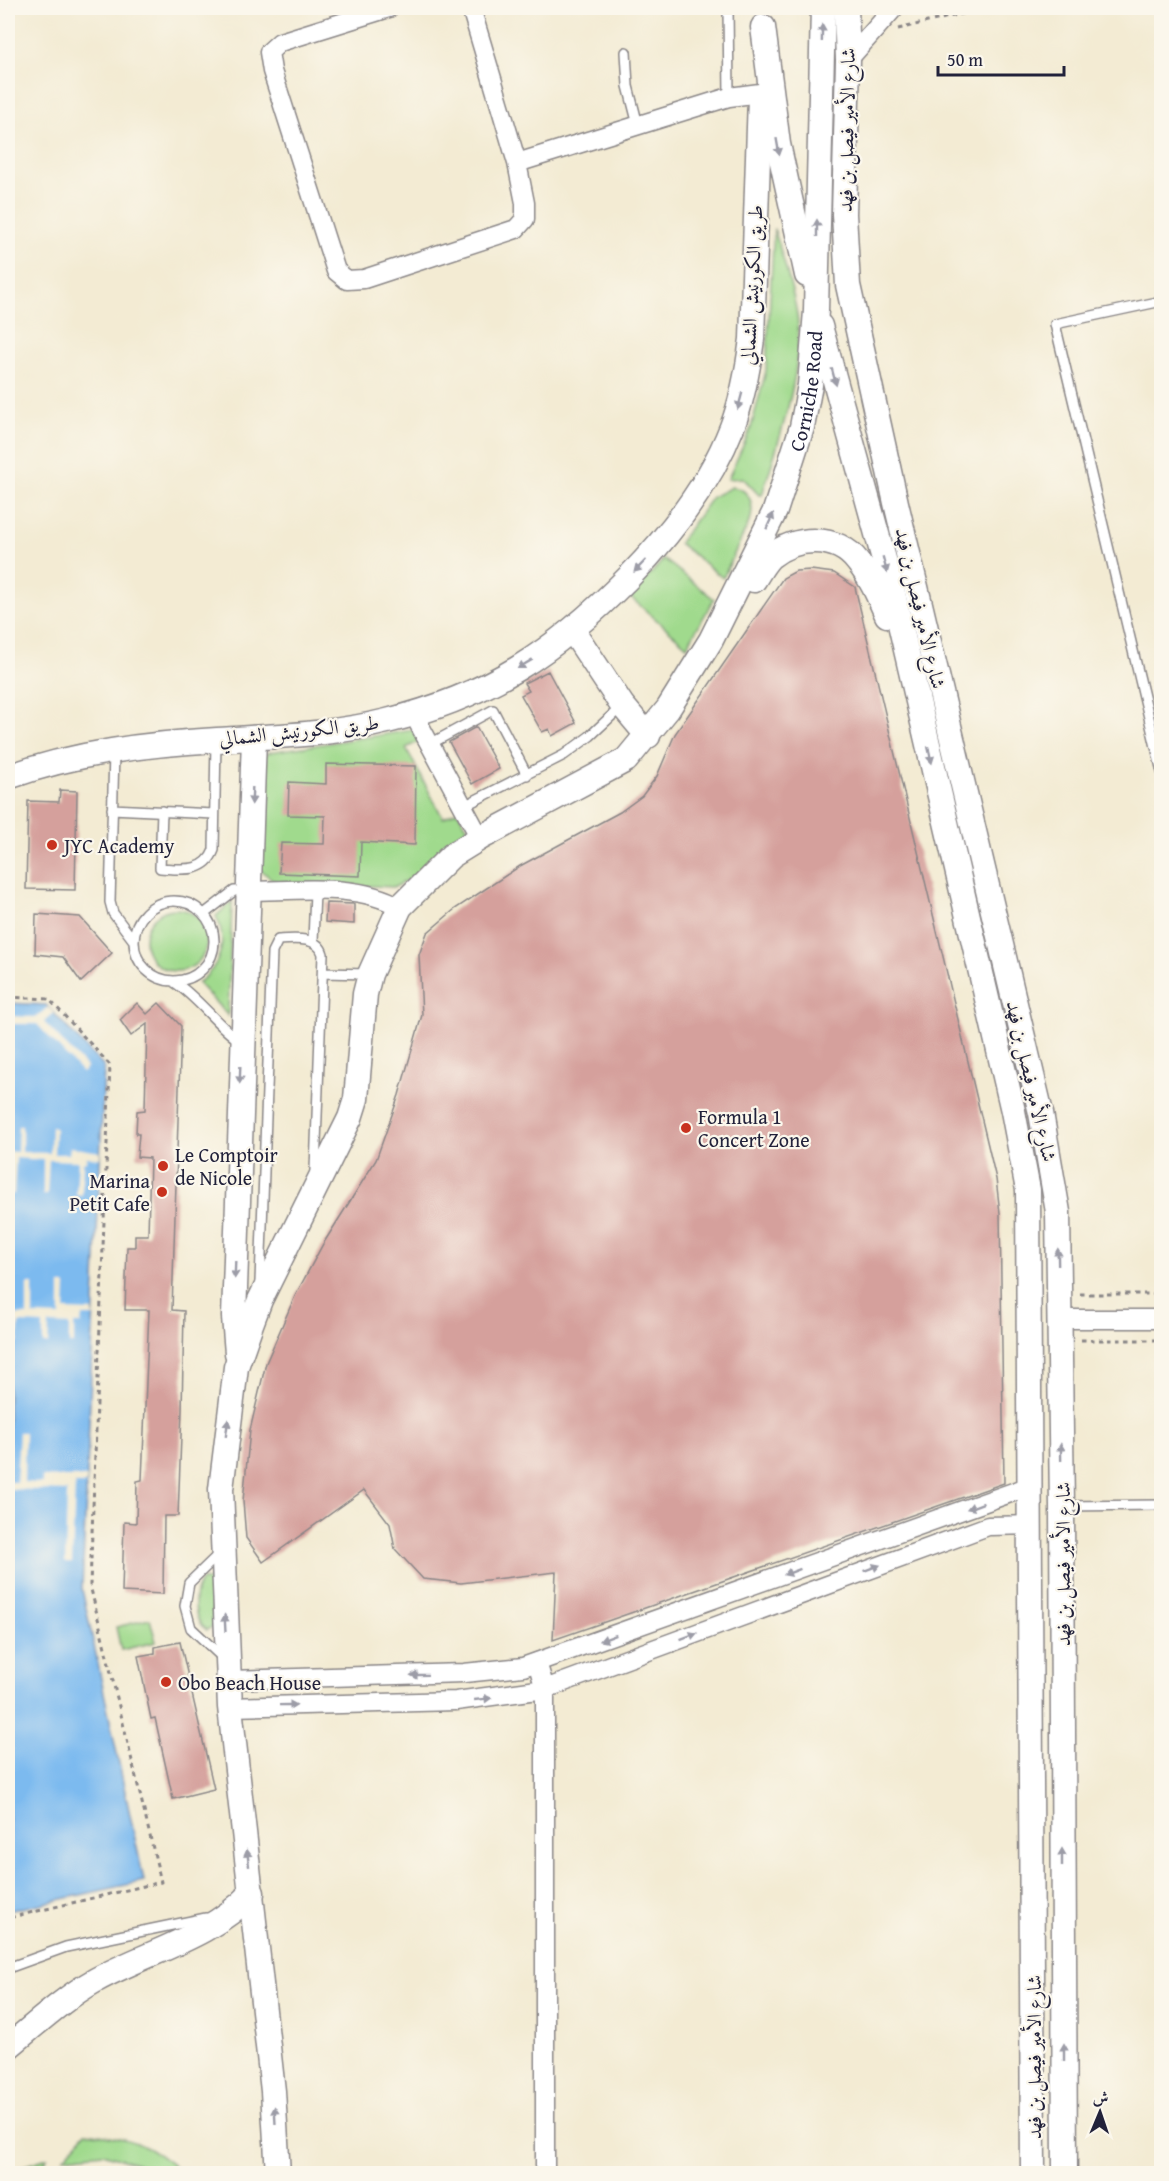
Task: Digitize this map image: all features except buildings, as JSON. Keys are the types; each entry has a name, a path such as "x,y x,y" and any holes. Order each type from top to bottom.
{"main road":[{"name":"Corniche Road","path":"400,907 451,856 480,838 617,767 648,736 693,668 754,558 778,501 802,427 810,385 816,311 823,8"},
{"name":"شارع الأمير فيصل بن فهد","path":"846,8 848,60 844,214 848,285 1048,1142 1058,1212 1062,1506 1065,2174"},
{"name":"شارع الأمير فيصل بن فهد","path":"763,17 783,172 816,311 891,585 1013,1111 1028,1190 1032,1526 1033,2174"},
{"name":"طريق الكورنيش الشمالي","path":"8,777 75,757 114,750 352,727 413,713 475,691 511,673 573,631 660,544 693,501 732,427 747,372 752,339 763,17"},
{"path":"693,668 769,558 784,548 802,542 822,541 841,547 857,560 868,576 877,592 913,681"},
{"path":"573,631 622,705 648,736"},
{"path":"238,1361 234,1317 241,1042 257,989 248,891 254,738"},
{"path":"278,2174 273,2091 230,1707 222,1551 221,1489 225,1445 238,1361 260,1300 347,1126 356,1099 361,1023 370,974 400,907"},
{"path":"1032,1806 1062,1808"},
{"path":"8,2047 94,1981 199,1934 235,1912 252,1893"},
{"path":"1032,2087 1064,2086"}],"street":[{"path":"390,8 280,42 269,52 272,71 336,271 347,280 364,279 516,230 525,219 525,203 517,163 471,8"},
{"path":"848,60 894,8"},
{"path":"517,163 729,97 760,93"},
{"path":"413,713 480,838"},
{"path":"248,891 361,892 381,897 400,907"},
{"path":"1059,1319 1161,1319"},
{"path":"228,1670 495,1672 537,1662 1030,1486"},
{"path":"230,1707 464,1700 545,1689 988,1526 1032,1526"},
{"path":"537,1662 545,1689 545,2174"}],"lane":[{"path":"728,8 729,97"},
{"path":"626,52 628,86 638,125"},
{"path":"1161,301 1055,324 1161,772"},
{"path":"464,806 527,775 579,745 622,705"},
{"path":"430,744 493,710 527,775"},
{"path":"162,811 160,868 195,870 210,859 214,850 216,740"},
{"path":"114,750 110,902 113,913 134,941 141,965 162,980 174,982 183,987 223,1029 241,1042"},
{"path":"112,809 214,814"},
{"path":"204,914 234,891 248,891"},
{"path":"313,941 315,892"},
{"path":"134,941 136,928 143,916 154,907 166,902 180,902 193,906 204,914 212,926 215,940 213,953 198,974 174,982"},
{"path":"260,1300 257,989 278,940 313,941 322,948 315,1190"},
{"path":"323,973 370,974"},
{"path":"1062,1506 1161,1505"},
{"path":"222,1551 189,1583 185,1606 191,1628 228,1670"},
{"path":"8,1968 66,1947 235,1912"}],"path":[{"path":"893,30 987,8"},
{"path":"8,997 49,999 110,1065 90,1586 161,1882 8,1918"},
{"path":"1076,1292 1082,1295 1161,1294"},
{"path":"1081,1340 1161,1340"}],"green space":[{"path":"774,229 796,309 798,354 783,428 762,495 759,495 743,478 728,479 751,428 766,371"},
{"path":"732,487 746,493 751,502 752,512 723,578 679,543 712,497"},
{"path":"664,559 714,599 687,646 630,597"},
{"path":"413,730 420,741 406,748 443,818 457,811 468,828 466,832 436,855 413,877 395,887 276,882 260,870 264,755 270,752"},
{"path":"232,902 228,1016 198,983 212,969 220,953 222,944 220,925 216,916"},
{"path":"176,909 188,911 198,918 205,928 207,940 205,952 198,962 188,969 176,971 164,969 154,962 147,952 145,940 147,928 154,918 164,911"},
{"path":"202,1580 209,1580 211,1584 214,1625 207,1630 198,1620 195,1606 196,1592"},
{"path":"150,1619 156,1642 121,1650 116,1627"},
{"path":"86,2132 138,2143 159,2155 181,2173 151,2173 139,2164 103,2153 64,2157"},
{"path":"47,2158 41,2173 15,2173 24,2166"}],"water":[{"path":"8,1003 46,1005 104,1067 82,1589 144,1881 8,1911"}],"pier":[{"path":"48,1007 54,1013 44,1022 87,1068 82,1073 37,1024 11,1024 10,1050 8,1050 8,1016 36,1017"},
{"path":"18,1126 22,1126 22,1152 50,1153 51,1127 55,1128 54,1154 69,1154 70,1147 100,1152 100,1158 87,1157 83,1162 82,1195 76,1195 78,1161 49,1160 47,1195 43,1195 43,1160 16,1158 14,1194 8,1194 8,1151 17,1152"},
{"path":"27,1284 33,1284 33,1315 60,1316 60,1285 66,1285 65,1310 93,1311 93,1316 82,1316 81,1324 74,1324 74,1344 69,1344 69,1325 49,1324 48,1344 43,1344 43,1324 19,1323 18,1343 12,1343 13,1323 8,1323 8,1314 27,1315"},
{"path":"19,1432 25,1432 24,1482 42,1483 42,1477 87,1477 86,1484 75,1484 72,1563 65,1563 67,1491 8,1489 8,1482 16,1482"}],"place":[{"name":"JYC Academy","path":"52,845"},
{"name":"Formula 1 Concert Zone","path":"686,1128"},
{"name":"Le Comptoir de Nicole","path":"163,1166"},
{"name":"Marina Petit Cafe","path":"162,1192"},
{"name":"Obo Beach House","path":"166,1682"}]}
